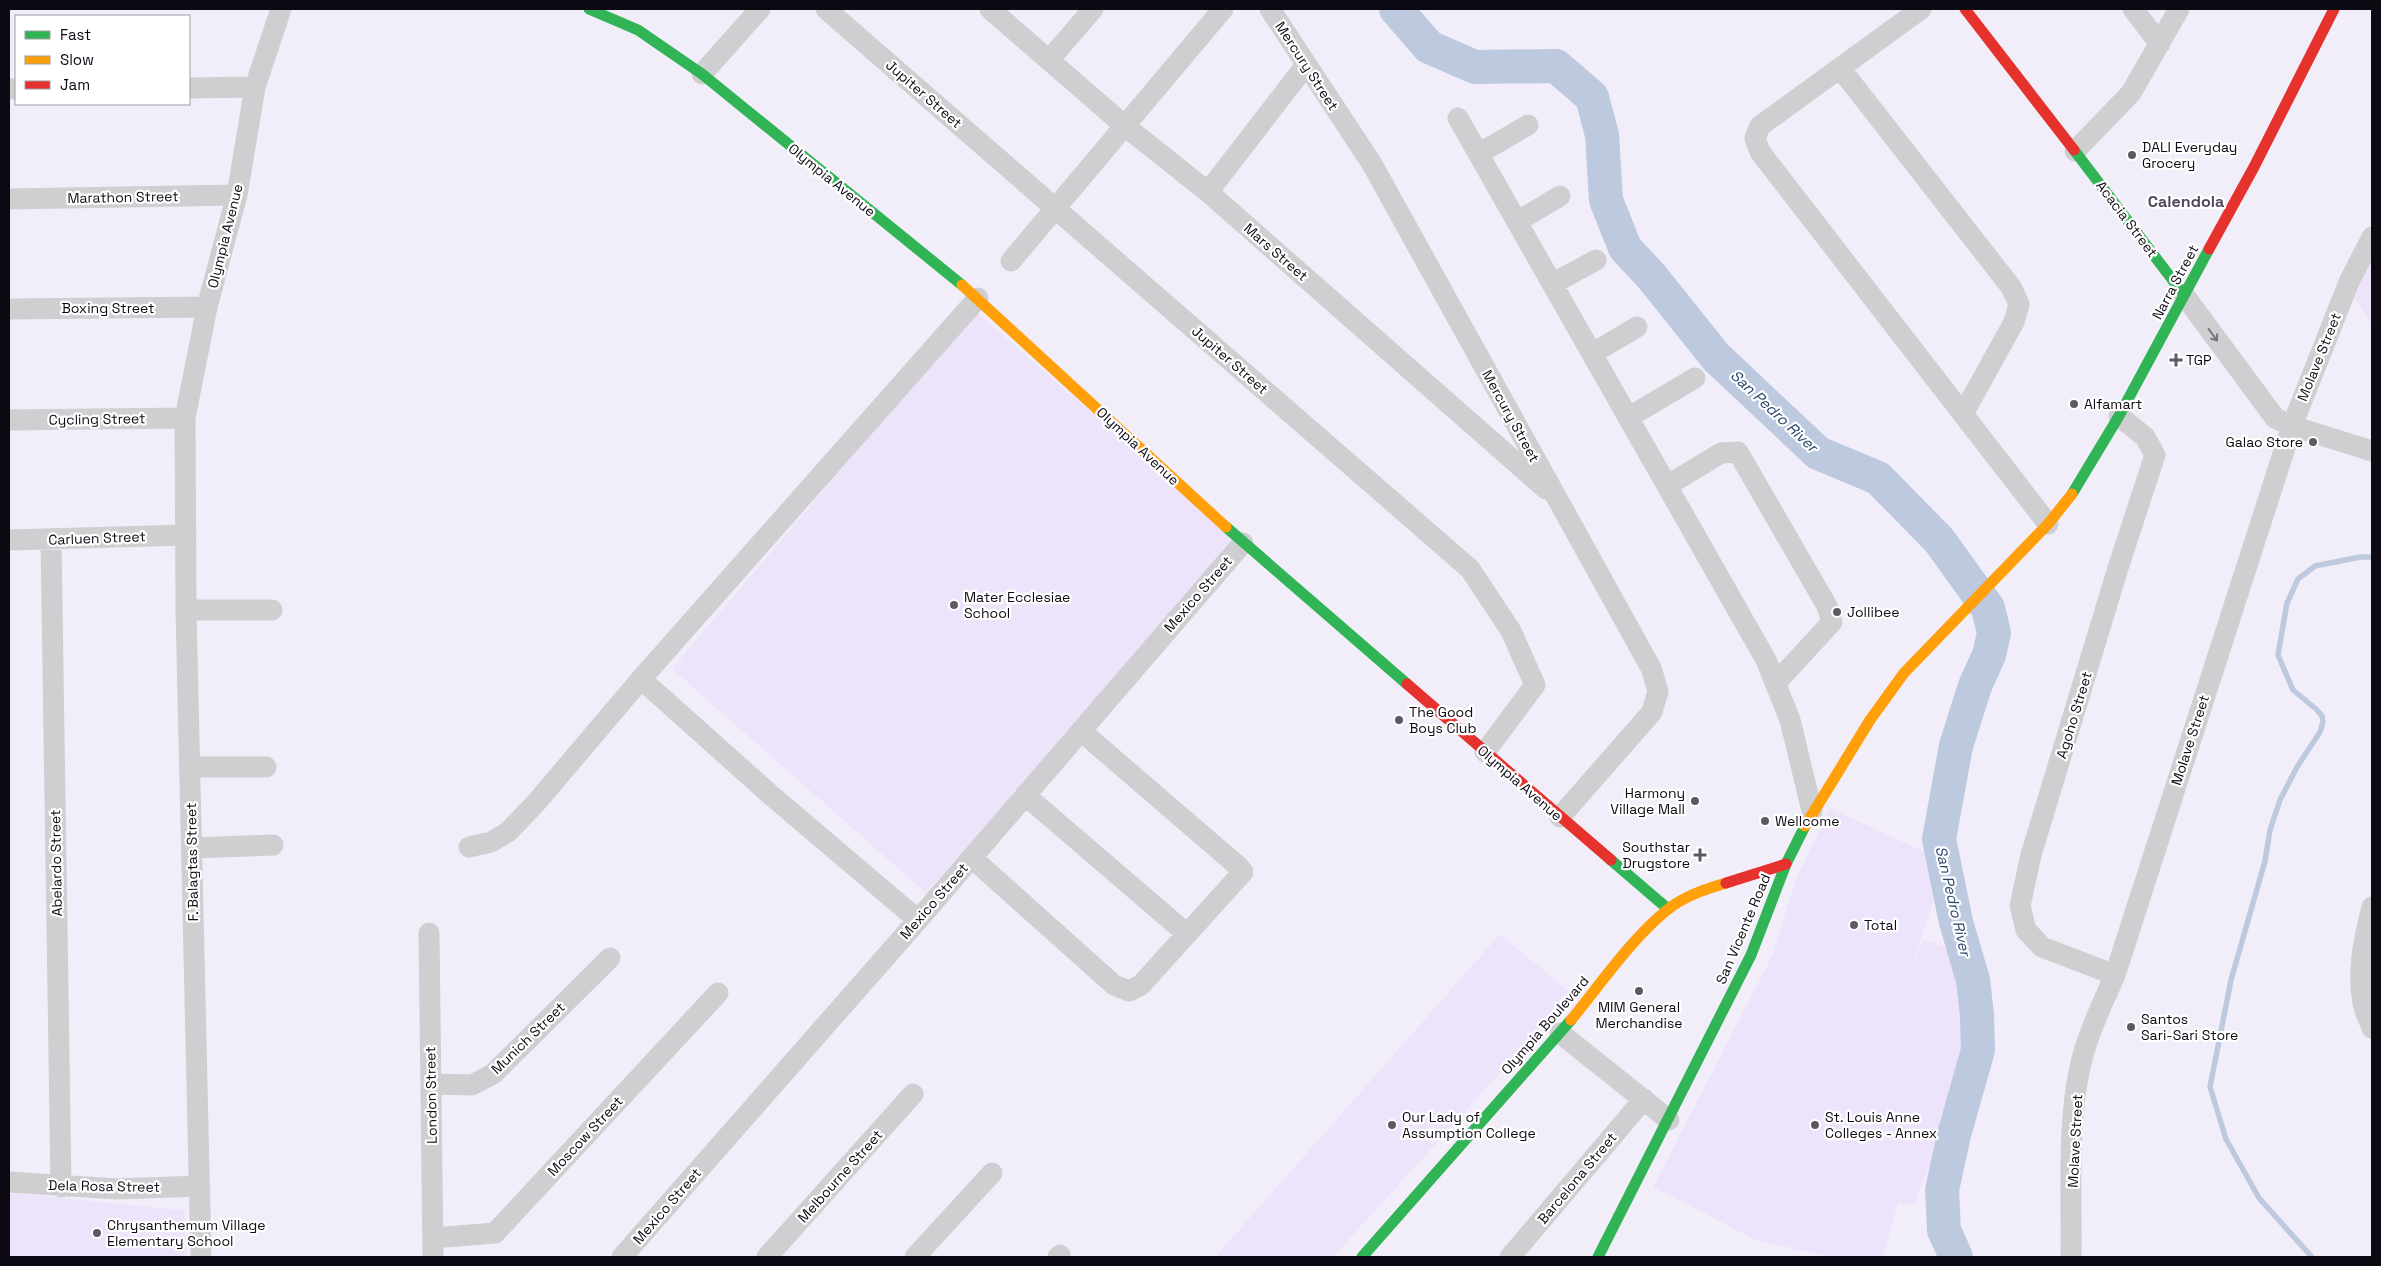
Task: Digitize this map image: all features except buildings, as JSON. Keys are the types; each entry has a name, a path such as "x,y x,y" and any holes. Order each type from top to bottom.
{"main road":[{"name":"Olympia Avenue","path":"588,9 638,30 702,74 978,298 1243,543 1668,909"},
{"name":"Acacia Street","path":"1965,9 2134,227 2184,295"},
{"name":"Narra Street","path":"1944,630 2048,524 2074,492 2119,416 2254,167 2334,9"},
{"name":"San Vicente Road","path":"1598,1257 1751,955 1786,864 1812,811 1876,712 1904,673 1944,630"},
{"name":"Olympia Boulevard","path":"1362,1257 1560,1033 1646,930 1668,909 1702,890 1786,864"}],"street":[{"name":"Olympia Avenue","path":"184,466 185,418 208,307 237,195 255,87 281,9"},
{"path":"702,74 760,9"},
{"name":"Jupiter Street","path":"826,9 1470,569 1511,631 1535,685 1485,752"},
{"name":"Mars Street","path":"990,9 1050,59 1125,126 1208,192 1558,500"},
{"path":"1050,59 1093,9"},
{"path":"1011,262 1223,9"},
{"name":"Mercury Street","path":"1270,9 1372,164 1651,668 1658,691 1652,712 1560,817"},
{"path":"1921,9 1760,126 1755,138 1760,152 2048,524"},
{"path":"2133,9 2160,44"},
{"path":"2074,151 2131,93 2179,9"},
{"path":"1208,192 1306,65"},
{"path":"1840,68 2011,287 2019,304 2014,322 1964,414"},
{"path":"190,88 255,87"},
{"path":"1458,118 1554,283 1766,660 1790,720 1812,811"},
{"path":"1480,153 1528,125"},
{"name":"Marathon Street","path":"9,199 237,195"},
{"path":"1518,221 1560,196"},
{"name":"Molave Street","path":"2071,1257 2073,1118 2080,1068 2089,1034 2115,975 2292,426 2349,282 2372,237"},
{"path":"1554,283 1596,260"},
{"name":"Acacia Street","path":"2184,295 2262,402 2276,418 2292,426 2372,452"},
{"path":"470,847 491,842 508,832 535,804 641,678 978,298"},
{"name":"Boxing Street","path":"9,308 208,307"},
{"path":"1593,353 1637,327"},
{"path":"1628,417 1695,378"},
{"name":"Agoho Street","path":"2115,975 2042,947 2026,930 2020,906 2022,887 2045,809 2118,568 2155,456 2145,437 2119,416"},
{"name":"Cycling Street","path":"9,420 185,418"},
{"path":"1668,485 1721,453 1738,452 1827,606 1832,622 1776,683"},
{"name":"F. Balagtas Street","path":"184,466 201,1257"},
{"name":"Carluen Street","path":"9,540 186,535"},
{"name":"Abelardo Street","path":"51,539 61,1187"},
{"name":"Mexico Street","path":"622,1257 972,858 1243,543"},
{"path":"186,610 272,610"},
{"path":"641,678 772,796 918,920"},
{"path":"972,858 1114,984 1129,991 1141,985 1243,872 1081,731"},
{"path":"190,767 266,767"},
{"path":"1026,795 1187,934"},
{"path":"192,848 273,845"},
{"path":"2372,907 2364,937 2362,982 2364,1006 2372,1028"},
{"name":"London Street","path":"429,933 433,1248"},
{"name":"Munich Street","path":"431,1084 472,1085 493,1074 610,958"},
{"name":"Moscow Street","path":"433,1248 495,1233 718,993"},
{"path":"1560,1033 1669,1120"},
{"name":"Melbourne Street","path":"767,1257 913,1094"},
{"name":"Barcelona Street","path":"1510,1257 1644,1099"},
{"path":"915,1257 992,1173"},
{"name":"Dela Rosa Street","path":"9,1182 61,1187 117,1189 200,1186"}],"shaded area":[{"path":"2372,261 2372,326 2354,296"},
{"name":"Mater Ecclesiae School","path":"975,311 1238,540 926,893 672,669"},
{"name":"St. Louis Anne Colleges - Annex","path":"1830,808 1931,855 1936,896 1913,961 1924,940 1947,948 1965,997 1970,1062 1914,1205 1898,1203 1883,1257 1830,1257 1756,1240 1653,1187 1773,954 1795,881"},
{"name":"Our Lady of Assumption College","path":"1500,934 1572,994 1333,1257 1215,1257"},
{"name":"Chrysanthemum Village Elementary School","path":"9,1193 184,1210 186,1257 9,1257"}],"waterway":[{"name":"San Pedro River","path":"1396,9 1429,47 1475,67 1556,66 1592,97 1602,135 1606,200 1625,248 1652,277 1716,357 1818,453 1878,478 1939,540 1988,608 1994,633 1989,655 1975,686 1956,746 1939,839 1956,922 1973,980 1977,1015 1978,1050 1954,1135 1942,1190 1944,1230 1956,1257"},
{"path":"2312,1257 2259,1198 2226,1139 2210,1087 2231,980 2265,861 2270,830 2280,800 2297,767 2320,732 2323,722 2322,716 2316,709 2293,690 2278,655 2287,603 2298,579 2315,566 2360,557 2372,557"}],"traffic: fast":[{"path":"589,9 638,30 702,74 962,285"},
{"path":"2074,150 2184,295"},
{"path":"2072,494 2119,416 2209,249"},
{"path":"1226,527 1407,684"},
{"path":"1598,1257 1751,955 1786,864 1805,826"},
{"path":"1611,860 1668,909"},
{"path":"1362,1257 1571,1020"}],"traffic: slow":[{"path":"962,285 1226,527"},
{"path":"1805,826 1870,720 1904,673 2048,524 2072,494"},
{"path":"1571,1020 1617,962 1654,921 1688,897 1726,883"}],"traffic: jam":[{"path":"1965,9 2074,150"},
{"path":"2209,249 2254,167 2334,9"},
{"path":"1407,684 1611,860"},
{"path":"1726,883 1786,864"}],"place":[{"name":"DALI Everyday Grocery","path":"2132,155"},
{"name":"TGP","path":"2176,360"},
{"name":"Alfamart","path":"2074,404"},
{"name":"Galao Store","path":"2313,442"},
{"name":"Mater Ecclesiae School","path":"954,605"},
{"name":"Jollibee","path":"1837,612"},
{"name":"The Good Boys Club","path":"1399,720"},
{"name":"Harmony Village Mall","path":"1695,801"},
{"name":"Wellcome","path":"1765,821"},
{"name":"Southstar Drugstore","path":"1700,855"},
{"name":"Total","path":"1854,925"},
{"name":"MIM General Merchandise","path":"1639,991"},
{"name":"Santos Sari-Sari Store","path":"2131,1027"},
{"name":"Our Lady of Assumption College","path":"1392,1125"},
{"name":"St. Louis Anne Colleges - Annex","path":"1815,1125"},
{"name":"Chrysanthemum Village Elementary School","path":"97,1233"}],"district":[{"name":"Calendola","path":"2186,201"}]}
